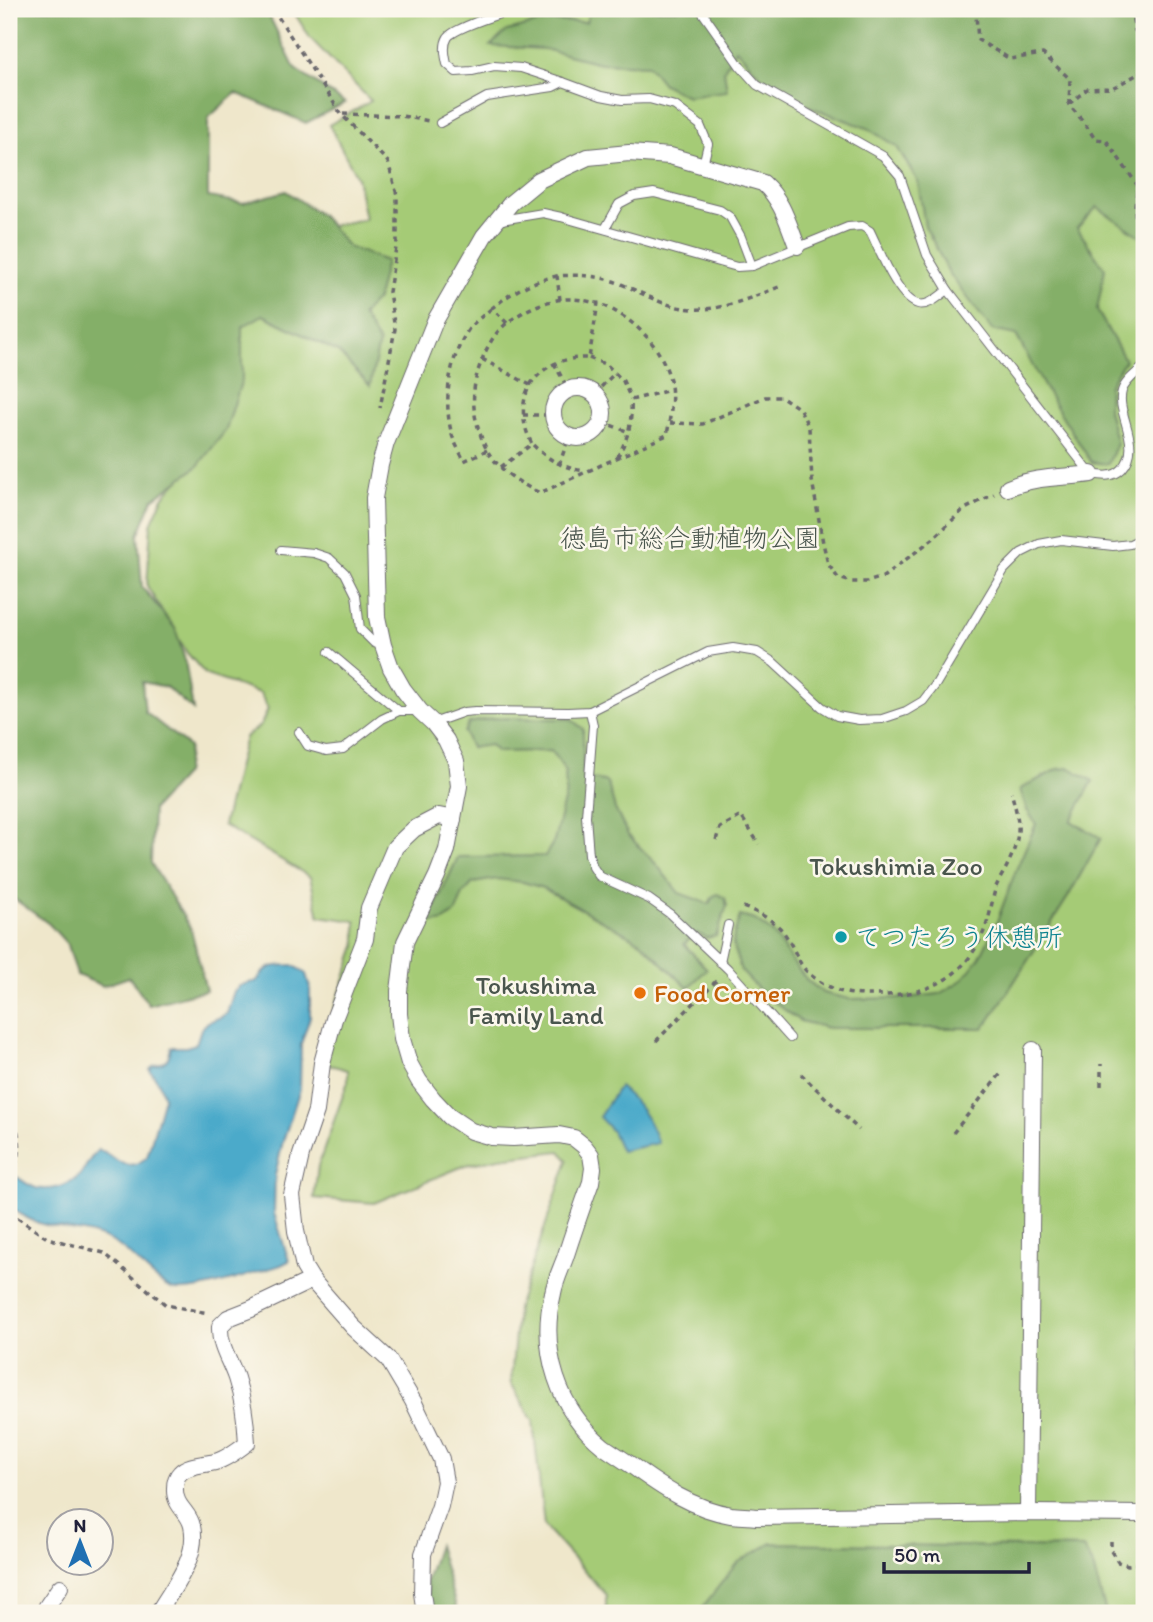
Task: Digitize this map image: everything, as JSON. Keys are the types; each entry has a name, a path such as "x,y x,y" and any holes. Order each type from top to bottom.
{"street":[{"path":"797,246 775,194 763,183 670,156 629,153 588,157 539,180 511,202 484,236 435,321 386,443 374,498 377,617 383,645 397,678 420,711 446,740 456,761 459,786 447,850 438,876 405,942 399,991 402,1039 409,1063 419,1081 450,1117 471,1131 492,1137 513,1138 559,1135 574,1138 591,1155 591,1182 553,1292 548,1319 554,1376 565,1401 582,1424 603,1446 649,1478 688,1502 731,1515 757,1517 1144,1514"},
{"path":"580,387 594,394 603,406 603,416 593,433 575,439 558,429 552,415 554,402 561,394 568,389 580,387"},
{"path":"1007,488 1047,477 1091,474"},
{"path":"425,1613 422,1593 423,1555 440,1506 445,1482 441,1459 388,1359 353,1327 304,1267 292,1195 301,1155 316,1111 322,1063 334,1019 365,939 369,908 396,847 414,829 439,816 453,819"},
{"path":"1028,1513 1033,1051"},
{"path":"158,1613 186,1566 194,1544 192,1522 178,1505 175,1482 180,1473 191,1467 218,1461 247,1443 246,1420 236,1377 220,1339 220,1326 228,1318 312,1280"},
{"path":"46,1613 47,1606 60,1587"}],"lane":[{"path":"514,9 455,31 447,39 444,50 447,64 456,72 494,66 521,68 601,96 622,100 649,99 675,106 700,125 708,144 703,165"},
{"path":"700,9 740,66 757,85 883,156 900,176 927,255 948,290 1091,474 1117,474 1126,464 1131,450 1122,391 1144,366"},
{"path":"440,124 487,97 553,88 563,82"},
{"path":"605,229 620,204 634,196 654,192 720,210 730,217 752,265"},
{"path":"496,220 543,214 561,217 737,267 752,265 848,227 862,226 870,231 906,297 919,304 928,303 948,290"},
{"path":"433,723 475,711 590,711 708,652 733,648 757,652 773,662 837,716 859,720 882,719 906,711 923,701 936,684 1004,570 1021,553 1039,544 1060,540 1113,546 1130,544 1144,537"},
{"path":"281,550 314,553 328,558 345,573 356,595 360,629 374,643 383,645"},
{"path":"329,652 399,711"},
{"path":"299,732 308,746 326,751 343,749 382,719 399,711 420,711"},
{"path":"590,711 593,725 586,816 589,855 593,867 599,876 649,899 670,914 728,969 790,1038"},
{"path":"720,962 728,925"}],"path":[{"path":"273,9 341,114 388,162 397,195 397,241 389,292 395,329 380,410"},
{"path":"978,9 978,40 1010,59 1043,54 1070,79 1069,105 1095,139 1106,140 1138,186 1134,209 1138,226 1144,233"},
{"path":"1134,9 1135,31 1144,34"},
{"path":"1069,105 1087,89 1112,88 1144,71"},
{"path":"341,114 402,116 440,124"},
{"path":"557,276 560,300"},
{"path":"487,450 464,461 451,434 448,414 449,385 462,341 472,325 508,295 540,279 557,276 598,276 660,302 695,309 740,301 782,286"},
{"path":"560,300 598,303 610,308 633,323 649,340 660,354 670,379 670,423 667,435 541,494 508,474 487,450 474,410 474,384 482,359 506,323 548,302 560,300"},
{"path":"589,358 598,303"},
{"path":"492,308 506,323"},
{"path":"587,472 559,465 540,452 532,444 524,426 526,393 542,371 554,363 589,358 607,365 623,381 631,400 631,426 616,458"},
{"path":"482,359 530,385"},
{"path":"554,363 568,389"},
{"path":"594,394 615,373"},
{"path":"631,400 671,389"},
{"path":"670,423 704,424 765,397 782,397 800,409 809,428 812,480 828,565 838,578 852,582 867,582 883,577 934,538 963,510 1007,488"},
{"path":"523,415 552,415"},
{"path":"601,422 629,432"},
{"path":"559,465 569,437"},
{"path":"501,467 532,444"},
{"path":"743,907 764,915 781,929 803,967 831,988 868,995 901,995 923,991 946,980 967,962 983,936 996,887 1017,845 1017,812 1011,792"},
{"path":"716,840 720,828 741,816 759,844"},
{"path":"656,1041 728,969"},
{"path":"1101,1064 1101,1086"},
{"path":"953,1133 1003,1071"},
{"path":"802,1074 859,1130"},
{"path":"9,1113 18,1132 19,1155 9,1175"},
{"path":"9,1134 18,1132"},
{"path":"9,1212 47,1238 104,1253 166,1305 228,1318"},
{"path":"1111,1541 1111,1551 1118,1562 1128,1565 1144,1563"}],"green space":[{"path":"9,9 266,9 295,69 345,103 306,123 236,93 208,118 208,197 243,203 286,191 322,216 348,247 386,261 377,299 362,315 379,343 370,386 338,352 263,315 242,327 242,379 226,430 197,467 153,499 138,535 142,587 175,628 185,660 193,710 166,687 142,682 145,712 189,747 185,774 153,809 151,863 191,929 206,990 149,1005 129,977 103,986 77,975 68,945 49,924 9,895"},
{"name":"徳島市総合動植物公園","path":"292,9 1144,9 1144,1613 606,1613 606,1595 544,1526 533,1421 511,1383 517,1308 568,1160 560,1151 466,1165 374,1203 314,1198 318,1166 348,1081 348,1070 316,1061 356,946 356,921 319,916 310,877 223,825 245,737 261,725 268,709 260,693 206,675 187,653 147,586 151,524 163,497 183,475 215,323 301,231 365,219 357,177 329,125 371,101 310,38"},
{"path":"590,9 1144,9 1144,239 1097,207 1077,228 1105,269 1097,310 1125,360 1109,385 1108,410 1117,444 1108,464 1091,462 1046,390 1016,335 992,330 949,273 925,226 918,182 897,147 867,128 805,105 761,77 736,49 724,70 727,91 687,96 663,84 648,65 600,63 544,49 490,46 507,31 547,21 586,22"},
{"path":"493,718 571,719 583,729 583,778 608,784 615,809 628,835 679,893 709,904 713,896 718,894 725,898 727,906 716,936 707,938 697,933 684,944 707,969 688,988 641,942 543,888 523,882 497,879 473,883 463,894 456,912 441,922 428,922 458,857 545,856 554,841 566,792 565,770 551,751 497,752 490,745 471,748 464,732 469,723"},
{"path":"1070,768 1093,781 1071,821 1101,838 1068,897 983,1028 828,1028 800,1021 763,994 741,971 733,945 740,916 755,920 774,934 807,980 823,993 850,999 906,998 939,994 962,980 980,957 996,924 1036,824 1027,810 1020,789 1058,769"},
{"path":"772,1543 1083,1548 1092,1563 1106,1613 698,1613 737,1563"},
{"path":"438,1545 458,1613 430,1613 426,1581"}],"water":[{"path":"293,965 306,974 310,988 310,1017 301,1044 300,1089 275,1175 274,1213 289,1261 214,1285 176,1290 154,1277 113,1242 99,1236 33,1221 9,1204 9,1187 17,1177 36,1188 53,1188 64,1186 78,1177 98,1150 127,1165 147,1157 164,1097 150,1070 153,1066 166,1060 171,1047 196,1044 201,1029 208,1022 227,1013 234,991 241,985 257,981 264,971 272,967"},
{"path":"619,1087 643,1112 658,1143 621,1151 612,1131 599,1117"}],"place":[{"name":"てつたろう休憩所","path":"841,937"},
{"name":"Food Corner","path":"640,993"}],"park label":[{"name":"Tokushimia Zoo","path":"896,866"},
{"name":"Tokushima Family Land","path":"536,1000"}]}
